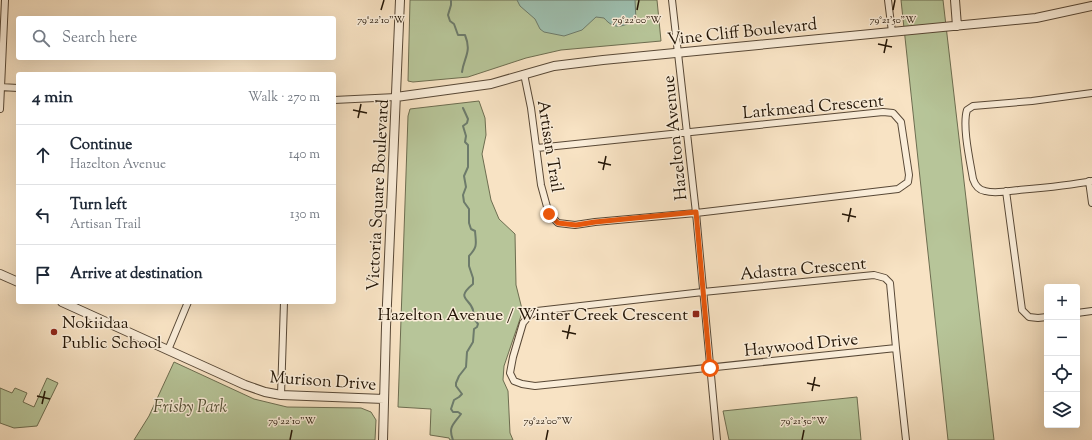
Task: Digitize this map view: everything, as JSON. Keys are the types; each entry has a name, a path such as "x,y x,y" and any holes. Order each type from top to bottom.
{"street":[{"path":"0,108 5,0"},
{"name":"Victoria Square Boulevard","path":"383,440 386,327 400,0"},
{"name":"Hazelton Avenue","path":"672,0 696,212 717,440"},
{"path":"888,0 892,32"},
{"path":"954,0 957,26"},
{"name":"Vine Cliff Boulevard","path":"396,97 490,84 554,66 678,52 1036,18 1092,6"},
{"name":"Artisan Trail","path":"524,74 531,108 541,185 549,214 558,223 576,225 696,212"},
{"path":"0,87 16,88"},
{"path":"1092,93 969,107 966,114 966,132 973,179 978,188 986,192 1006,191 1072,185 1091,181 1092,203"},
{"path":"336,100 396,97"},
{"name":"Larkmead Crescent","path":"686,132 883,112 893,113 901,122 909,175 908,182 898,189 696,212"},
{"path":"537,148 686,132"},
{"path":"1006,191 1022,310 1029,317 1044,317"},
{"path":"0,274 16,281"},
{"name":"Adastra Crescent","path":"710,368 535,386 514,381 510,373 512,357 523,324 537,311 703,292 874,275 881,276 890,283 906,440"},
{"name":"Murison Drive","path":"66,304 245,385 271,394 384,399"},
{"path":"168,350 187,304"},
{"path":"281,395 284,304"},
{"path":"1080,313 1092,311"},
{"name":"Haywood Drive","path":"710,368 896,348"}],"green space":[{"path":"410,0 657,0 661,41 561,50 526,58 468,77 413,82 408,81"},
{"path":"901,0 943,0 994,440 948,440"},
{"path":"479,101 485,118 486,135 482,154 491,200 499,219 515,234 516,285 522,309 504,366 503,380 508,391 510,433 513,440 450,440 449,438 430,435 431,409 398,407 408,116 410,109"},
{"name":"Frisby Park","path":"174,362 254,399 287,407 361,408 371,412 376,420 375,440 134,440 149,416"},
{"path":"47,378 58,383 37,426 14,428 0,423 0,388 12,393 15,388 27,393 23,402 34,407"},
{"path":"857,397 861,440 729,440 723,411"}],"shaded area":[{"path":"517,0 635,0 636,20 616,26 612,25 604,18 596,17 582,30 564,36 544,32 540,29 535,19 520,6"}],"waterway":[{"path":"451,0 448,15 450,21 454,24 458,35 465,35 468,46 462,72"},
{"path":"453,440 451,429 461,414 458,412 453,412 451,409 454,400 462,394 456,386 456,383 466,367 467,352 473,342 474,329 478,324 474,319 473,310 464,296 473,284 473,278 469,266 469,256 474,250 476,242 475,231 471,229 469,223 469,209 464,202 463,195 466,187 464,176 468,167 468,145 465,142 466,136 463,126 467,123 468,119 463,108"}],"place":[{"name":"Hazelton Avenue / Winter Creek Crescent","path":"696,314"},
{"name":"Nokiidaa Public School","path":"54,332"}],"route":[{"path":"549,214 558,223 576,225 696,212 710,368"}]}
